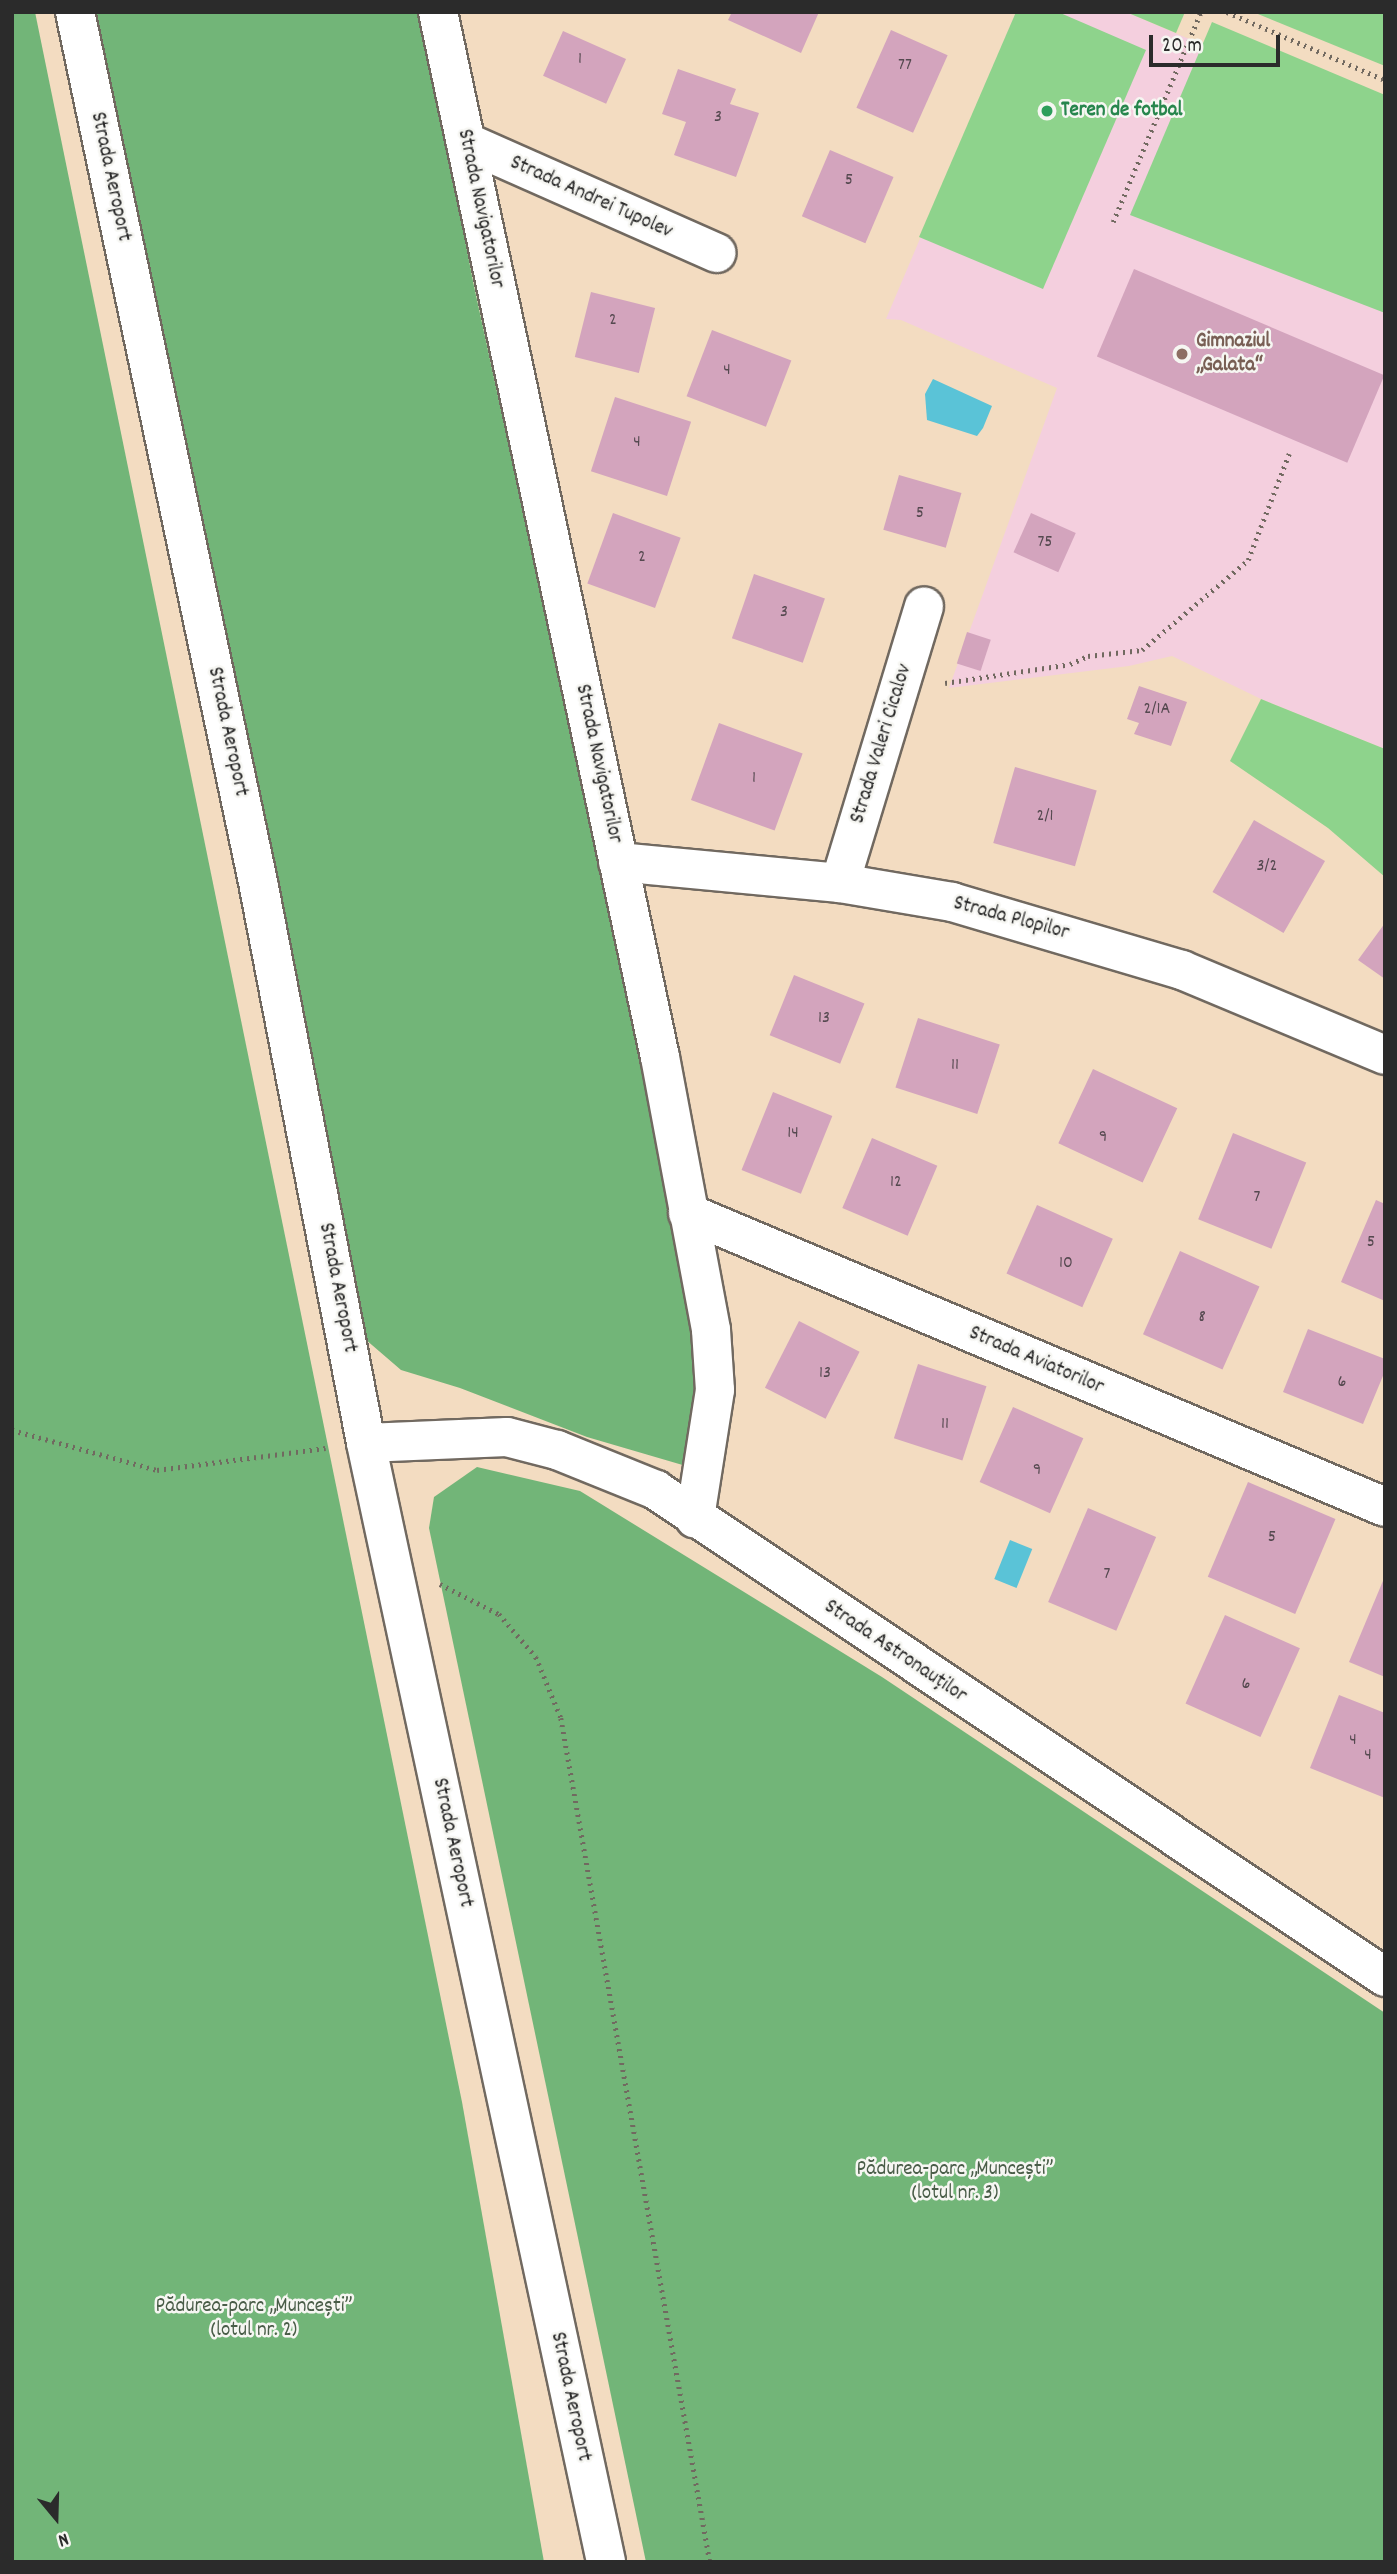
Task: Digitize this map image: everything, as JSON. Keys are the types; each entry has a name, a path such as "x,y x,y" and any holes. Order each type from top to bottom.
{"street":[{"name":"Strada Aeroport","path":"75,12 258,882 366,1443 606,2562"},
{"name":"Strada Navigatorilor","path":"438,12 660,1057 711,1330 715,1390 695,1518"},
{"name":"Strada Andrei Tupolev","path":"466,142 717,253"},
{"name":"Strada Valeri Cicalov","path":"840,883 925,606"},
{"name":"Strada Plopilor","path":"618,862 840,883 951,902 1081,938 1182,970 1385,1055"},
{"name":"Strada Aviatorilor","path":"688,1213 1385,1507"},
{"name":"Strada Astronauților","path":"366,1443 507,1437 557,1450 656,1490 1385,1977"}],"path":[{"path":"1113,222 1201,12"},
{"path":"1227,12 1385,80"},
{"path":"899,688 1070,664 1088,656 1142,650 1248,561 1289,454"},
{"path":"12,1430 157,1470 366,1443"},
{"path":"391,1559 499,1614 536,1657 561,1718 710,2562"}],"shaded area":[{"name":"Gimnaziul „Galata“","path":"1016,12 1126,12 1385,123 1385,749 1261,699 1172,656 1129,666 949,688 1057,388 901,320 886,319"}],"green space":[{"name":"Pădurea-parc „Muncești” (lotul nr. 2)","path":"12,12 35,12 462,2102 544,2562 12,2562"},
{"path":"96,12 420,12 474,286 690,1281 703,1385 686,1466 587,1437 460,1388 401,1370 365,1339 252,768"},
{"name":"Teren de fotbal","path":"1016,12 1058,12 1146,50 1043,289 919,237"},
{"path":"1126,12 1185,12 1176,33"},
{"path":"1253,12 1385,12 1385,66"},
{"path":"1212,22 1385,95 1385,313 1130,215"},
{"path":"1261,699 1385,749 1385,877 1328,828 1230,761"},
{"name":"Pădurea-parc „Muncești” (lotul nr. 3)","path":"477,1467 580,1491 882,1677 1385,2013 1385,2562 646,2562 429,1528 434,1497"}],"water":[{"path":"933,379 992,406 977,436 927,420 925,394"},
{"path":"1010,1540 1032,1549 1017,1588 994,1579"}],"building":[{"path":"732,12 819,12 801,53 728,20"},
{"path":"891,30 948,55 913,133 856,108"},
{"path":"563,31 626,59 606,104 543,76"},
{"path":"678,69 736,89 730,104 759,113 736,177 674,155 686,122 662,114"},
{"path":"830,150 894,177 865,243 802,216"},
{"path":"1134,269 1384,375 1347,463 1097,356"},
{"path":"591,292 655,308 639,373 575,357"},
{"path":"712,330 791,360 766,427 687,396"},
{"path":"615,397 691,422 667,496 591,471"},
{"path":"899,475 961,493 946,548 883,530"},
{"path":"613,513 681,538 655,608 587,583"},
{"path":"1031,513 1076,533 1058,572 1014,552"},
{"path":"754,574 825,598 803,663 732,638"},
{"path":"967,632 991,640 981,671 957,663"},
{"path":"1139,686 1187,702 1171,746 1134,734 1139,723 1127,719"},
{"path":"719,723 803,753 775,830 691,800"},
{"path":"1015,767 1097,790 1075,866 993,843"},
{"path":"1254,820 1325,861 1284,933 1212,892"},
{"path":"1385,923 1385,979 1358,960"},
{"path":"794,975 864,1003 840,1064 770,1035"},
{"path":"918,1018 1000,1045 977,1114 895,1087"},
{"path":"1093,1069 1177,1108 1143,1183 1058,1143"},
{"path":"773,1092 832,1116 801,1194 742,1170"},
{"path":"1233,1133 1306,1163 1271,1249 1198,1219"},
{"path":"872,1138 937,1166 908,1236 842,1208"},
{"path":"1376,1200 1385,1204 1385,1301 1341,1282"},
{"path":"1037,1205 1113,1239 1082,1307 1006,1274"},
{"path":"1180,1251 1259,1286 1222,1370 1143,1334"},
{"path":"799,1321 860,1352 826,1419 765,1388"},
{"path":"1308,1329 1385,1359 1385,1371 1363,1424 1283,1392"},
{"path":"918,1364 986,1386 962,1460 894,1438"},
{"path":"1013,1407 1083,1438 1050,1513 980,1482"},
{"path":"1248,1482 1335,1519 1295,1614 1208,1577"},
{"path":"1088,1508 1156,1537 1116,1631 1048,1602"},
{"path":"1385,1576 1385,1677 1349,1662"},
{"path":"1225,1615 1300,1648 1260,1737 1186,1704"},
{"path":"1339,1695 1385,1713 1385,1798 1310,1768"}],"place":[{"name":"Teren de fotbal","path":"1047,111"},
{"name":"Gimnaziul „Galata“","path":"1182,354"}]}
